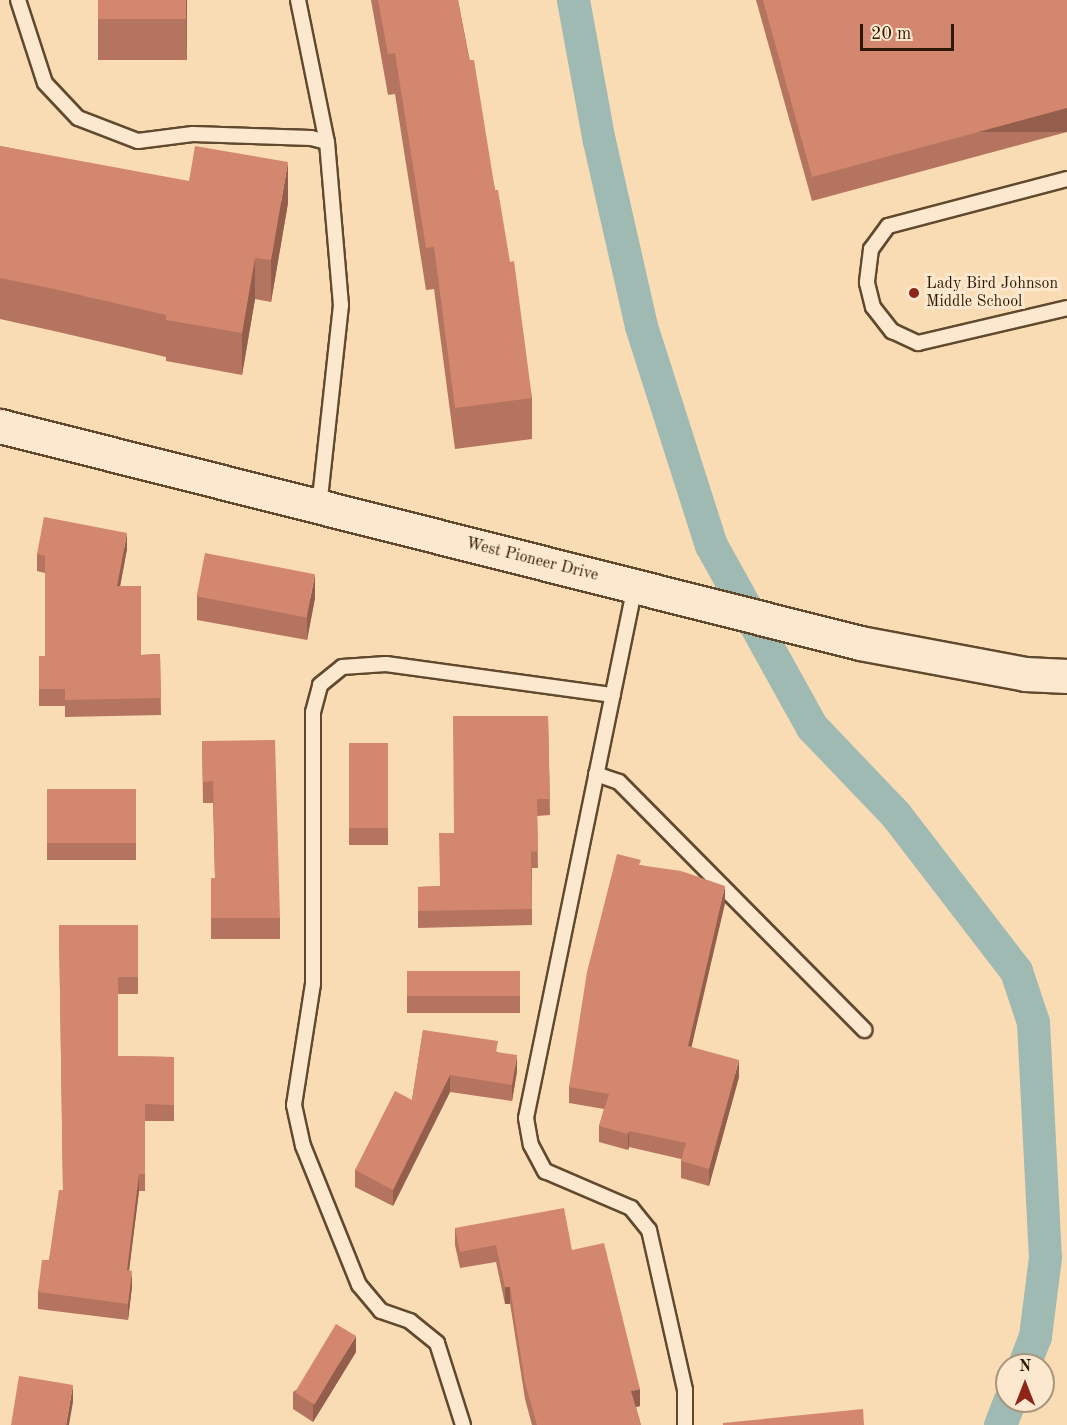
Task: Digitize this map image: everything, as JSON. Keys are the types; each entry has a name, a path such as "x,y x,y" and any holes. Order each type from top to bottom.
{"main road":[{"name":"West Pioneer Drive","path":"0,426 860,642 1025,674 1067,676"}],"lane":[{"path":"18,0 45,83 78,118 138,141 193,134 311,138 327,142"},
{"path":"298,0 327,142 341,305 319,507"},
{"path":"1067,179 888,226 870,249 867,283 873,307 892,331 918,343 1067,308"},
{"path":"635,586 526,1118 531,1145 545,1171 631,1208 649,1230 685,1390 685,1425"},
{"path":"464,1425 437,1343 410,1322 381,1311 358,1285 303,1146 294,1105 313,984 313,712 320,685 342,667 375,665 613,695"},
{"path":"596,774 619,782 864,1030"}],"building":[{"path":"98,0 186,0 186,19 98,19"},
{"path":"378,0 458,0 469,60 474,60 495,190 498,190 510,262 514,261 532,398 455,408 434,247 426,248 395,53 388,54"},
{"path":"763,0 1067,0 1067,108 812,177"},
{"path":"0,146 189,181 195,146 288,162 271,260 255,258 242,333 166,320 166,315 0,278"},
{"path":"44,517 127,533 117,586 141,586 141,655 160,654 161,698 65,700 65,689 39,689 39,656 45,656 45,556 37,554"},
{"path":"205,553 315,574 307,618 197,596"},
{"path":"453,716 548,716 550,799 537,799 538,851 531,852 532,909 418,911 418,887 440,886 439,833 454,833"},
{"path":"275,740 280,918 211,918 211,878 215,878 213,781 203,782 202,741"},
{"path":"349,743 388,743 388,828 349,828"},
{"path":"47,789 136,789 136,843 47,843"},
{"path":"617,854 641,860 639,865 681,871 725,886 688,1046 739,1060 709,1169 681,1161 686,1143 629,1131 628,1134 599,1126 609,1094 569,1087 587,972"},
{"path":"59,925 138,925 138,977 118,977 118,1056 174,1057 174,1105 145,1104 145,1174 139,1174 127,1270 132,1271 128,1304 38,1292 42,1260 49,1260 59,1190 63,1190"},
{"path":"407,971 520,971 520,996 407,996"},
{"path":"423,1030 498,1041 496,1052 517,1055 512,1085 450,1075 393,1190 355,1170 395,1091 412,1100"},
{"path":"564,1208 572,1250 604,1243 640,1389 631,1391 641,1425 537,1425 525,1383 510,1287 505,1287 496,1245 460,1252 455,1228"},
{"path":"336,1324 356,1336 315,1404 295,1393"},
{"path":"19,1376 73,1385 66,1425 11,1425"},
{"path":"863,1409 864,1425 723,1425 723,1423"}],"waterway":[{"path":"573,0 599,141 641,326 711,545 812,727 896,815 1016,971 1033,1022 1045,1257 1035,1336 1029,1353"},
{"path":"1000,1425 1004,1413"}],"place":[{"name":"Lady Bird Johnson Middle School","path":"914,293"}]}
